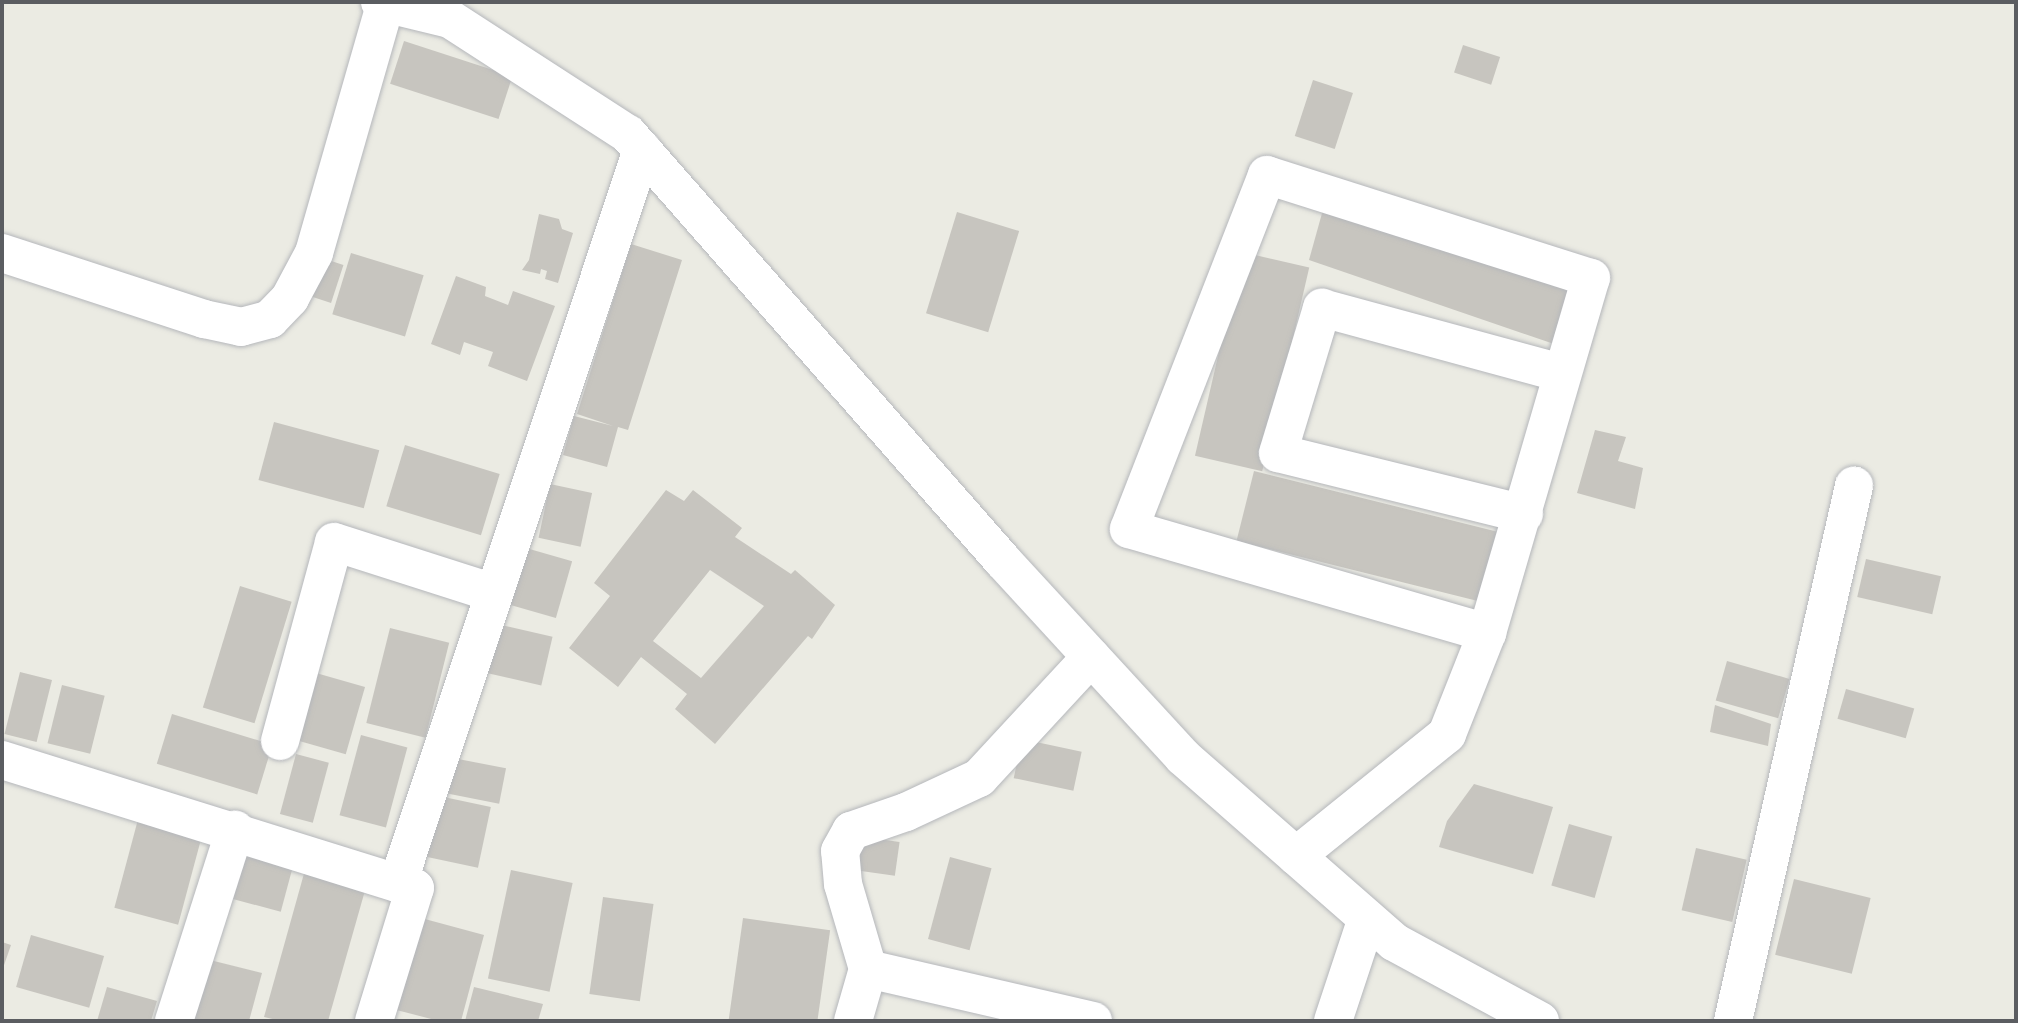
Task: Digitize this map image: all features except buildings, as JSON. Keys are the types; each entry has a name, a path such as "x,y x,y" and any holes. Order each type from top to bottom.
{"street":[{"path":"2,253 204,319 241,327 271,319 290,298 313,253 384,2 450,19 628,135 1183,757 1394,942 1540,1021"},
{"path":"398,883 642,150"},
{"path":"1296,856 1447,734 1487,634 1591,278 1267,175 1129,529 1487,634"},
{"path":"1524,514 1278,453 1322,308 1562,373"},
{"path":"1733,1021 1854,486"},
{"path":"281,741 334,542 494,593"},
{"path":"853,1021 868,969 843,884 840,851 851,831 906,812 979,778 1091,657"},
{"path":"2,761 235,830 415,888 374,1021"},
{"path":"174,1021 235,830"},
{"path":"1333,1021 1367,918"},
{"path":"868,969 1093,1021"}]}
